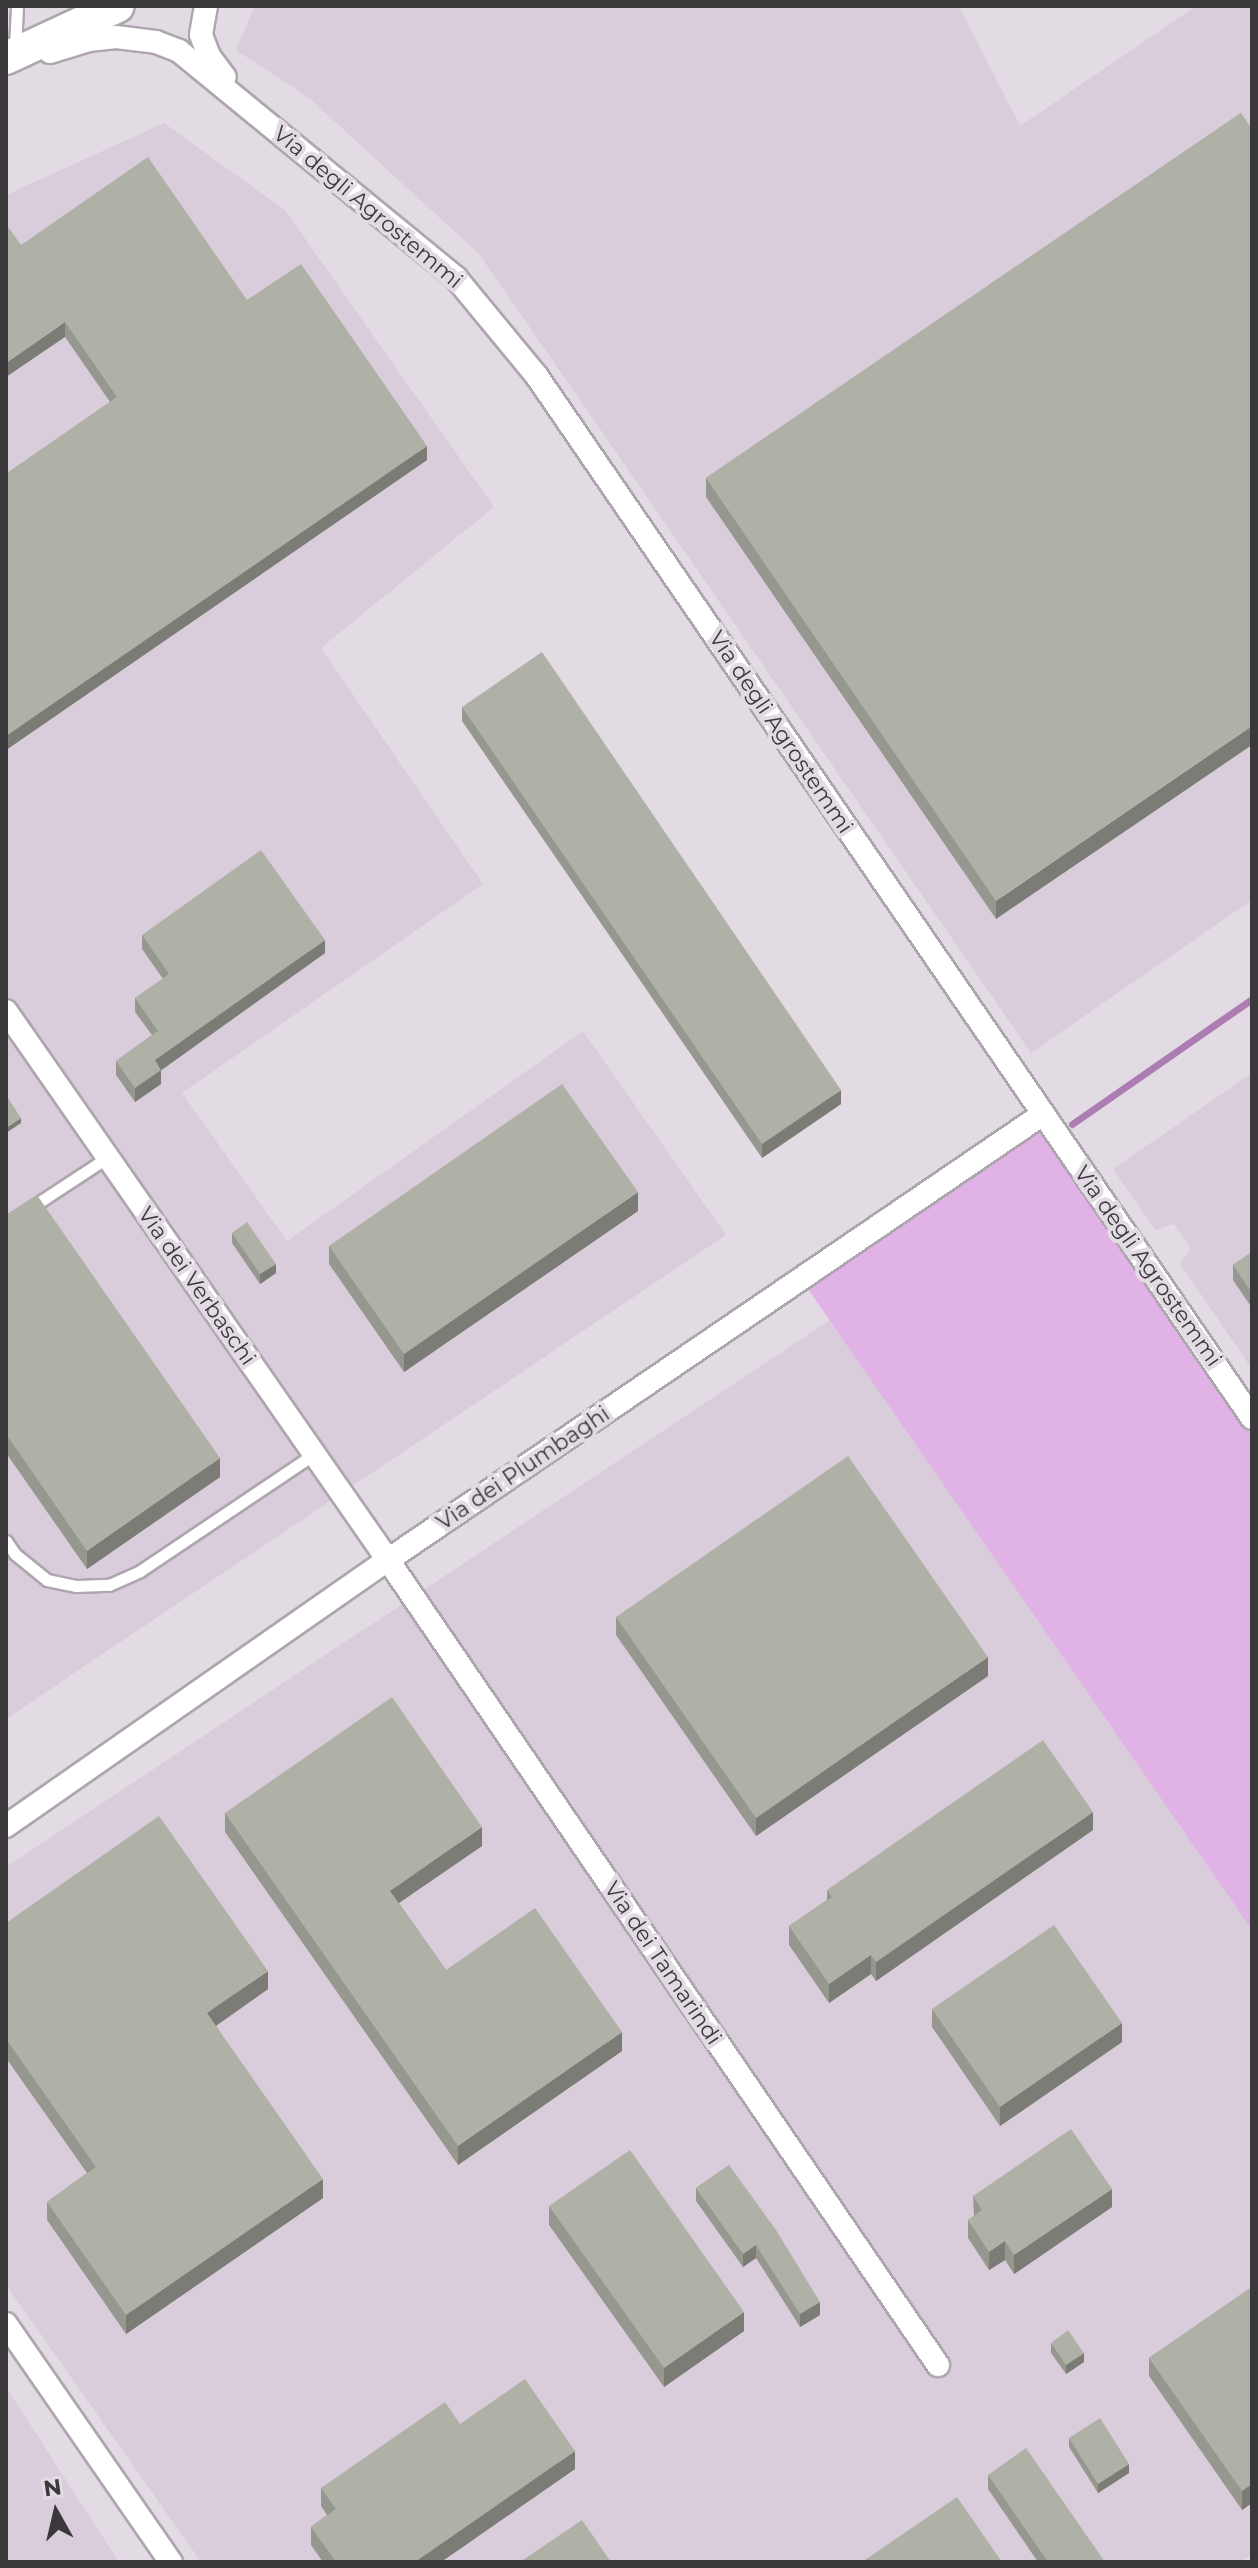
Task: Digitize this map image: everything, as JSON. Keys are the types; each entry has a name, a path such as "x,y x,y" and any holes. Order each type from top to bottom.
{"main road":[{"path":"9,60 118,6"}],"street":[{"name":"Via degli Agrostemmi","path":"206,6 201,25 204,45 246,103"},
{"name":"Via degli Agrostemmi","path":"9,60 89,40 131,37 179,51 456,278 536,375 1252,1418"},
{"name":"Via dei Verbaschi","path":"6,1011 388,1560"},
{"name":"Via dei Plumbaghi","path":"6,1826 388,1560 1043,1114"},
{"name":"Via dei Tamarindi","path":"388,1560 938,2365"},
{"path":"6,2324 171,2562"}],"lane":[{"path":"9,60 17,6"},
{"path":"6,1224 108,1157"},
{"path":"6,1541 15,1554 47,1580 76,1586 109,1585 140,1571 314,1454"}],"shaded area":[{"path":"255,6 959,6 1020,126 1196,6 1252,6 1252,900 1031,1053 479,254 309,98 236,50"},
{"path":"164,123 285,210 494,507 321,648 483,884 182,1093 287,1241 583,1031 726,1235 6,1719 6,195"},
{"path":"1252,1073 1252,1369 1180,1264 1191,1249 1174,1224 1155,1230 1113,1169"},
{"path":"1043,1114 1252,1418 1252,1930 801,1279"},
{"path":"830,1320 1252,1930 1252,2554 1240,2562 201,2562 6,2285 6,1867"},
{"path":"6,2387 119,2562 6,2562"}],"building":[{"path":"1241,113 1252,129 1252,726 996,901 706,478"},
{"path":"148,157 247,300 301,264 427,446 6,736 6,474 117,397 65,322 6,363 6,224 21,245"},
{"path":"542,652 841,1090 762,1144 462,707"},
{"path":"261,850 325,940 155,1060 161,1070 135,1088 116,1061 158,1031 135,998 169,974 142,935"},
{"path":"562,1084 638,1192 404,1354 329,1246"},
{"path":"8,1098 21,1118 6,1128 6,1100"},
{"path":"37,1195 220,1458 87,1551 6,1434 6,1216"},
{"path":"247,1222 276,1264 260,1274 232,1233"},
{"path":"1252,1252 1252,1293 1233,1265"},
{"path":"848,1456 988,1657 756,1818 616,1617"},
{"path":"392,1697 482,1827 390,1891 446,1970 535,1908 622,2032 458,2146 225,1813"},
{"path":"1043,1740 1093,1812 876,1962 871,1955 829,1984 789,1926 832,1897 827,1890"},
{"path":"159,1816 268,1971 207,2013 323,2179 126,2315 47,2202 96,2167 6,2039 6,1923"},
{"path":"1054,1925 1122,2023 1000,2107 932,2009"},
{"path":"1071,2129 1112,2189 1014,2255 1005,2241 989,2252 968,2220 982,2210 973,2196"},
{"path":"630,2150 744,2312 664,2368 549,2206"},
{"path":"729,2165 776,2230 820,2302 800,2314 756,2245 743,2254 696,2188"},
{"path":"1252,2287 1252,2484 1242,2491 1149,2358"},
{"path":"1068,2330 1084,2353 1066,2365 1051,2343"},
{"path":"525,2379 575,2451 415,2562 336,2562 311,2527 336,2509 321,2488 445,2402 460,2424"},
{"path":"1100,2418 1129,2464 1098,2484 1069,2438"},
{"path":"1026,2448 1105,2562 1048,2562 988,2475"},
{"path":"957,2497 1002,2562 862,2562"},
{"path":"582,2520 611,2562 520,2562"}],"waterway":[{"path":"1072,1124 1252,999"}]}
